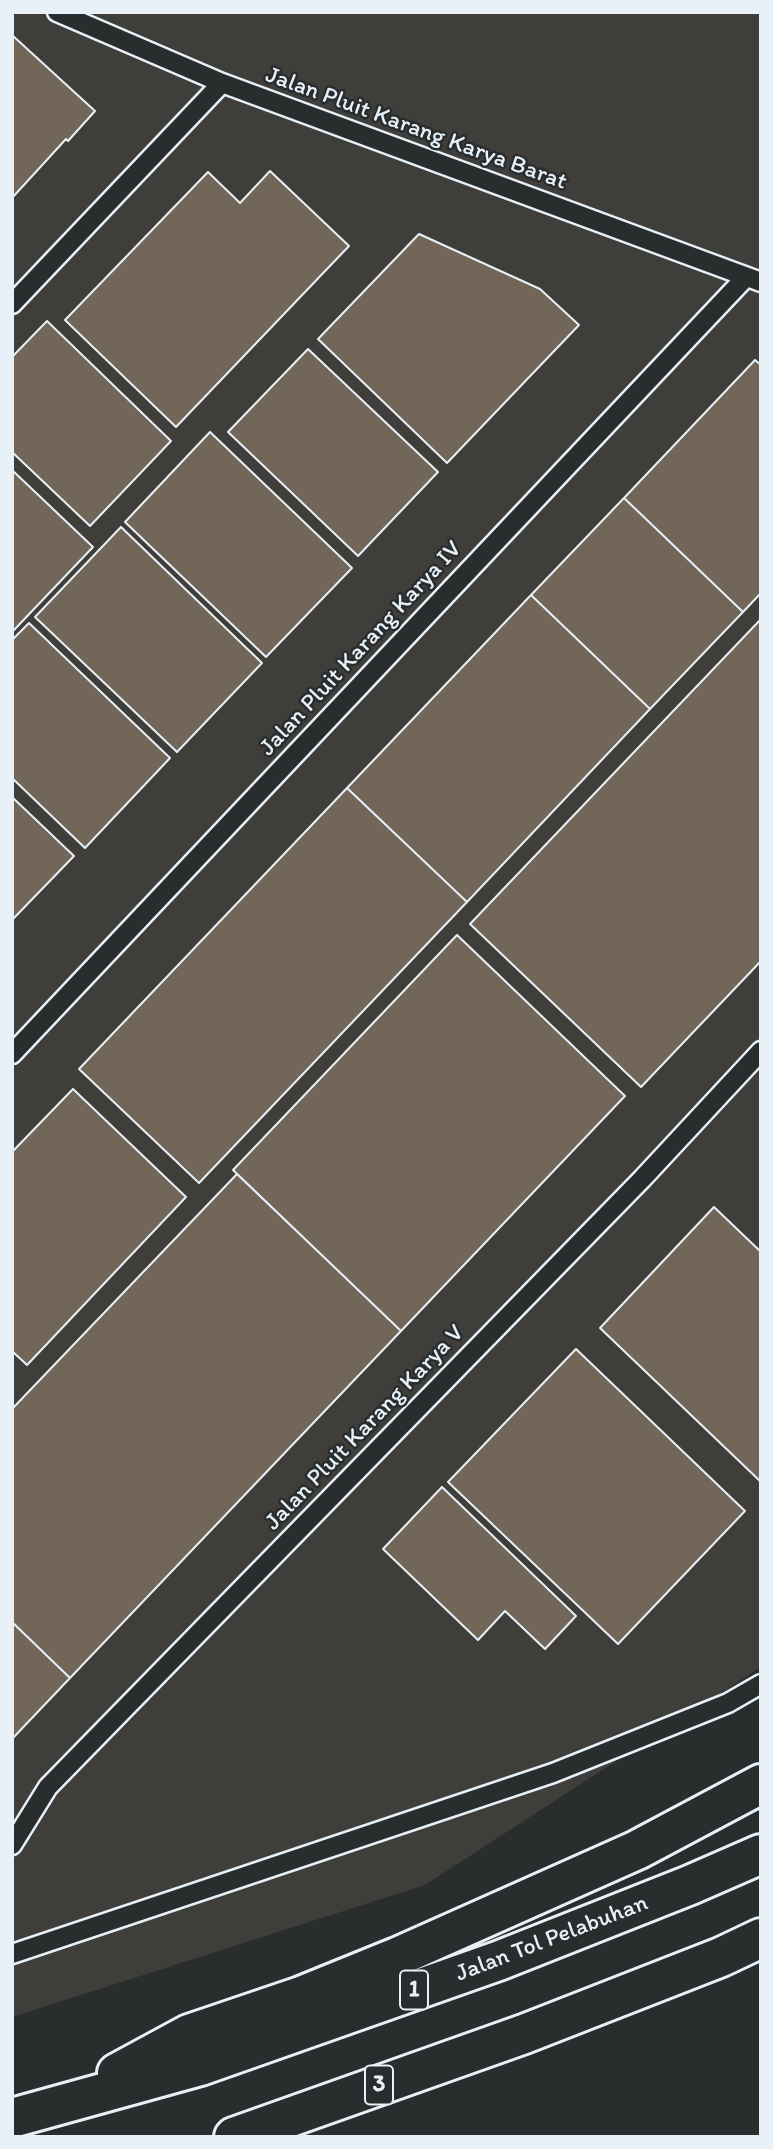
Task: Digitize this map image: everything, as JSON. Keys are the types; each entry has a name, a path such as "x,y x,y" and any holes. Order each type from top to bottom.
{"highway":[{"path":"12,2118 60,2104 189,2034 301,1996 637,1850 761,1784"},
{"name":"Jalan Tol Pelabuhan","path":"60,2104 200,2066 498,1961 761,1854"},
{"name":"3","path":"234,2137 524,2034 720,1957 761,1938"}],"lane":[{"name":"Jalan Pluit Karang Karya Barat","path":"57,12 222,83 753,280"},
{"path":"12,304 222,83"},
{"name":"Jalan Pluit Karang Karya IV","path":"12,1054 753,280"},
{"name":"Jalan Pluit Karang Karya V","path":"12,1845 48,1787 642,1179 761,1051"},
{"path":"12,1954 553,1773 728,1703 761,1684"}],"shaded area":[{"path":"12,12 761,12 761,1667 425,1885 12,2017"}],"building":[{"path":"12,35 95,111 12,198"},
{"path":"270,171 349,246 176,427 65,320 208,172 240,203"},
{"path":"419,234 540,289 579,325 447,463 318,339"},
{"path":"47,321 171,441 90,526 12,452 12,357"},
{"path":"308,349 438,472 358,556 228,432"},
{"path":"755,360 761,365 761,593 743,612 624,498"},
{"path":"210,432 352,568 266,657 125,522"},
{"path":"12,470 93,547 14,630 12,629"},
{"path":"624,498 743,612 650,709 531,595"},
{"path":"121,527 262,663 177,752 35,617"},
{"path":"531,595 650,709 467,902 347,788"},
{"path":"761,619 761,961 641,1087 470,924"},
{"path":"29,623 170,758 85,848 12,778 12,640"},
{"path":"347,788 467,902 199,1183 79,1069"},
{"path":"12,797 74,856 12,920"},
{"path":"457,935 625,1096 401,1331 233,1170"},
{"path":"73,1089 186,1197 27,1365 12,1351 12,1152"},
{"path":"237,1174 401,1331 70,1678 12,1622 12,1409"},
{"path":"714,1207 761,1252 761,1482 600,1328"},
{"path":"576,1349 745,1511 618,1644 448,1482"},
{"path":"442,1487 576,1616 545,1649 505,1611 478,1640 383,1549"},
{"path":"12,1622 70,1678 12,1739"}]}
